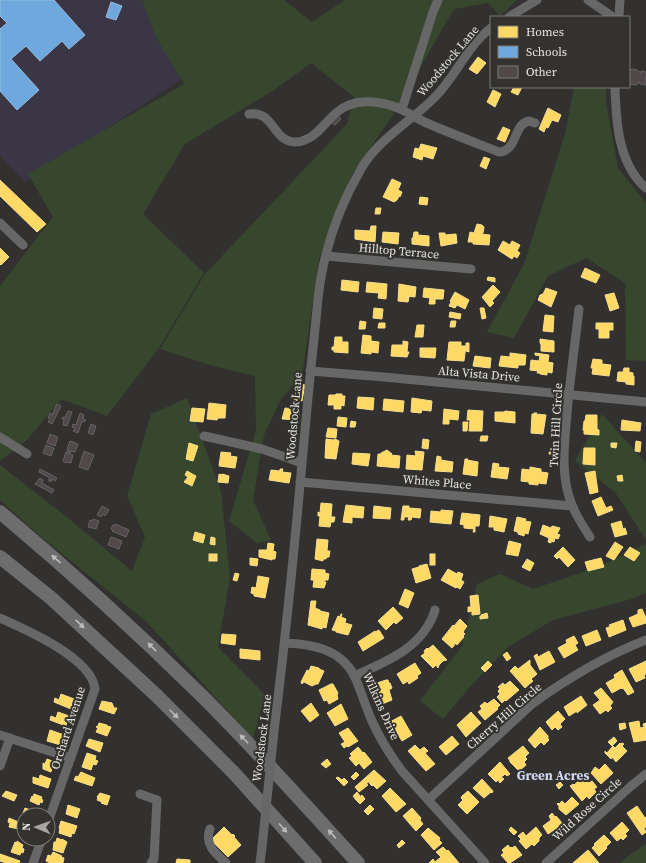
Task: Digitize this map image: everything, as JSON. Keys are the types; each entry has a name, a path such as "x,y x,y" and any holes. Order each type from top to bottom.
{"highway":[{"path":"0,512 143,638 259,755 358,863"},
{"path":"0,557 51,598 156,695 234,773 315,863"}],"street":[{"path":"402,110 432,12 438,0"},
{"path":"511,16 537,0"},
{"path":"588,0 612,16"},
{"path":"619,16 620,0"},
{"name":"Woodstock Lane","path":"260,863 285,643 310,371 321,274 338,218 362,168 376,149 436,96 477,41 490,29"},
{"path":"615,88 616,114 624,154 635,176 646,188"},
{"path":"249,114 265,116 281,136 291,142 297,142 312,137 319,132 337,112 348,105 364,102 377,103 402,110 414,117 466,140 499,152 504,152 510,147 522,124 529,121 535,123"},
{"path":"0,223 23,245"},
{"name":"Hilltop Terrace","path":"326,256 471,269"},
{"name":"Twin Hill Circle","path":"579,309 569,394 564,464 565,478 572,506 590,537"},
{"name":"Alta Vista Drive","path":"310,371 646,402"},
{"path":"204,436 262,449 302,463"},
{"path":"0,437 27,454"},
{"name":"Whites Place","path":"300,482 572,506"},
{"path":"354,676 389,660 408,648 424,631 432,619 435,610"},
{"name":"Orchard Avenue","path":"0,618 33,633 56,646 77,662 93,679 94,689 53,807"},
{"name":"Cherry Hill Circle","path":"428,800 532,704 574,675 608,656 646,640"},
{"name":"Wilkins Drive","path":"285,643 300,643 313,646 334,654 349,667 381,739 402,771 485,863"},
{"path":"0,735 71,758"},
{"path":"0,766 10,738"},
{"name":"Wild Rose Circle","path":"546,863 646,774"},
{"path":"140,794 157,800 154,859 151,863"},
{"path":"210,829 207,837 210,847 221,861"},
{"path":"33,863 39,847"}],"shaded area":[{"path":"0,0 259,0 225,51 25,182 0,156"}],"green space":[{"path":"142,0 284,0 312,22 345,0 517,0 500,16 488,3 454,9 391,118 352,174 319,259 302,376 281,399 264,435 253,500 271,540 257,543 229,521 256,430 255,376 213,366 160,349 205,274 347,124 354,97 311,63 274,90 185,144 143,214 204,273 159,348 107,416 61,399 28,439 0,461 0,286 53,217 28,174 184,84 157,39"},
{"path":"574,88 606,88 606,102 618,168 646,203 646,361 626,360 625,283 586,258 548,276 514,338 487,332 524,264 565,134"},
{"path":"187,398 221,491 230,577 218,647 265,695 253,739 147,622 40,536 0,500 0,465 63,514 132,571 145,537 127,496 151,414"},
{"path":"602,414 646,463 646,540 615,492 575,461"},
{"path":"646,544 646,593 628,600 553,620 508,647 469,688 443,719 420,701 462,646 477,584 500,574 533,589 598,567"},
{"path":"646,844 646,863 620,863 628,856"}],"building: Homes":[{"path":"478,57 486,63 477,74 469,69"},
{"path":"513,88 522,88 518,95 511,92"},
{"path":"493,90 501,94 495,107 487,102"},
{"path":"548,108 561,115 558,122 552,120 544,132 539,129"},
{"path":"503,127 510,130 505,142 497,139"},
{"path":"421,144 437,148 433,159 423,156 422,160 413,157 415,148 419,149"},
{"path":"484,157 490,159 486,169 480,166"},
{"path":"392,179 401,183 398,190 402,192 400,197 399,196 394,202 383,197"},
{"path":"0,180 46,224 37,232 0,196"},
{"path":"420,197 428,198 427,205 419,204"},
{"path":"376,208 381,208 380,214 375,214"},
{"path":"477,224 484,227 483,233 481,234 490,235 489,245 473,244 473,242 468,242 470,232 474,233"},
{"path":"371,226 376,226 375,242 355,239 355,230 370,231"},
{"path":"383,232 399,233 398,244 382,242"},
{"path":"414,232 418,232 418,235 429,236 429,246 412,244"},
{"path":"439,233 445,233 445,235 456,234 457,243 441,246"},
{"path":"503,241 510,245 512,241 520,245 517,251 520,253 517,258 514,256 512,259 498,250"},
{"path":"0,248 9,257 1,265 0,264"},
{"path":"585,268 600,275 596,283 581,277"},
{"path":"488,277 495,278 495,282 487,280"},
{"path":"342,280 359,282 358,292 341,290"},
{"path":"367,282 387,284 386,299 378,298 379,293 366,292"},
{"path":"399,284 416,287 415,297 405,296 409,297 408,302 398,301"},
{"path":"493,285 500,292 492,301 494,303 490,307 482,297"},
{"path":"424,288 444,290 443,299 435,299 435,304 429,304 430,298 423,297"},
{"path":"546,288 557,292 551,307 538,300"},
{"path":"455,292 469,300 465,309 457,305 455,308 449,306"},
{"path":"614,293 619,308 610,311 605,295"},
{"path":"374,308 383,309 382,319 373,318"},
{"path":"480,308 484,308 486,318 482,319"},
{"path":"450,312 461,314 460,319 449,317"},
{"path":"545,315 554,316 553,332 543,331"},
{"path":"360,321 366,322 365,329 359,329"},
{"path":"451,321 456,321 455,327 450,327"},
{"path":"379,323 385,323 385,328 378,328"},
{"path":"596,323 613,323 613,330 609,330 609,338 599,338 599,329 596,329"},
{"path":"417,325 424,325 423,337 415,337"},
{"path":"363,335 371,336 371,341 379,342 378,353 361,353"},
{"path":"335,337 342,337 342,342 348,342 348,353 334,352 334,350 332,350 332,347 334,347"},
{"path":"540,339 554,341 554,352 541,351"},
{"path":"403,341 408,342 407,352 409,352 407,357 391,356 392,345 403,345"},
{"path":"449,342 461,342 461,346 466,346 464,361 447,360"},
{"path":"466,343 469,343 469,352 466,351"},
{"path":"420,348 436,348 435,358 420,357"},
{"path":"510,353 526,355 525,365 518,365 518,368 499,366 501,356 510,357"},
{"path":"535,353 549,355 548,362 553,363 552,373 547,372 547,375 537,373 538,371 530,370 531,360 539,361 540,356 547,357 535,355"},
{"path":"475,356 491,358 490,368 473,366"},
{"path":"593,359 602,360 602,364 611,365 609,376 592,374 593,368 591,368"},
{"path":"624,368 629,368 629,372 633,373 634,385 617,381 618,372 623,372"},
{"path":"298,384 305,385 302,401 294,400"},
{"path":"342,394 342,396 345,396 344,406 341,405 341,409 334,409 334,405 328,405 329,395"},
{"path":"358,397 374,398 373,410 357,408"},
{"path":"412,398 432,401 431,411 422,410 421,413 411,412"},
{"path":"384,399 404,401 403,412 383,410"},
{"path":"209,403 226,405 225,418 218,418 217,420 207,419"},
{"path":"192,408 205,409 203,422 190,421"},
{"path":"285,408 294,409 293,411 299,413 298,420 282,419"},
{"path":"444,409 459,411 458,420 449,419 449,424 443,424"},
{"path":"468,410 483,411 482,431 469,431 470,420 467,420"},
{"path":"495,412 515,412 515,423 495,421"},
{"path":"532,414 546,415 543,434 531,433"},
{"path":"586,415 597,415 597,429 599,430 599,435 584,434 583,430"},
{"path":"338,417 347,418 346,427 337,426"},
{"path":"622,420 641,423 640,431 621,430"},
{"path":"351,421 356,422 355,427 350,427"},
{"path":"463,422 468,422 467,431 463,431"},
{"path":"328,428 337,429 336,438 326,437"},
{"path":"481,436 488,436 487,441 480,441"},
{"path":"326,439 335,439 339,441 336,459 325,458"},
{"path":"423,439 429,440 428,449 422,448"},
{"path":"636,441 641,442 640,452 635,451"},
{"path":"189,443 198,446 193,461 186,459"},
{"path":"611,443 617,443 616,448 611,447"},
{"path":"584,448 595,448 595,465 583,464"},
{"path":"387,450 392,454 391,455 400,456 399,468 377,466 378,454 381,454"},
{"path":"550,450 556,450 556,454 549,454"},
{"path":"415,451 424,452 422,470 406,469 407,455 416,456"},
{"path":"221,452 231,453 230,456 237,457 235,468 219,466"},
{"path":"353,453 370,454 368,466 352,464"},
{"path":"437,456 441,457 441,460 453,462 452,472 435,471"},
{"path":"465,459 478,462 477,476 463,474"},
{"path":"493,463 499,464 498,467 509,468 507,479 491,477"},
{"path":"530,467 541,469 541,472 548,473 546,484 529,484 529,482 521,481 522,469 530,470"},
{"path":"280,469 283,469 282,472 291,473 289,483 269,480 271,470 280,471"},
{"path":"187,471 196,476 192,486 184,482 188,477 185,475"},
{"path":"595,471 598,492 590,494 585,473"},
{"path":"219,474 229,476 228,483 218,482"},
{"path":"622,475 623,481 618,481 617,476"},
{"path":"601,497 606,508 611,506 613,510 598,516 592,501"},
{"path":"321,503 332,504 331,517 335,517 334,522 331,522 330,527 319,526 320,516 318,516 318,512 320,513"},
{"path":"346,505 364,507 363,518 352,517 352,523 343,522"},
{"path":"374,506 391,508 390,519 373,518"},
{"path":"403,506 421,509 420,518 412,517 411,520 408,520 409,517 404,517 404,520 401,520"},
{"path":"441,510 453,511 451,524 430,522 431,511 441,512"},
{"path":"462,513 480,515 479,526 475,526 475,532 473,532 474,529 464,528 464,525 460,524"},
{"path":"490,516 507,519 504,532 494,530 494,527 489,527"},
{"path":"517,517 531,522 528,534 525,533 524,536 514,531"},
{"path":"621,521 623,529 625,528 627,534 615,537 611,524"},
{"path":"543,525 551,528 552,526 560,528 557,534 560,535 558,539 555,538 554,542 551,541 551,543 548,542 549,538 540,534"},
{"path":"195,532 205,535 203,543 193,540"},
{"path":"211,537 215,538 215,545 210,544"},
{"path":"317,539 328,540 327,551 330,551 329,557 323,559 323,561 315,559"},
{"path":"509,541 521,544 518,556 506,554"},
{"path":"615,542 623,547 614,560 606,556"},
{"path":"268,543 274,544 273,551 276,552 275,559 272,560 259,557 259,550 267,550"},
{"path":"563,547 575,560 568,567 559,557 557,559 554,556"},
{"path":"630,547 640,553 634,561 624,555"},
{"path":"209,554 217,554 217,561 209,561"},
{"path":"430,554 435,554 435,565 430,565"},
{"path":"250,558 258,559 257,566 250,565"},
{"path":"601,558 604,567 588,571 585,562"},
{"path":"527,559 534,563 530,571 522,567"},
{"path":"427,564 431,578 416,583 412,569"},
{"path":"312,569 325,570 325,573 329,574 328,580 325,580 324,582 326,582 324,588 313,587 314,580 311,580"},
{"path":"448,569 457,574 458,572 463,574 461,580 464,582 460,589 441,580"},
{"path":"235,573 239,574 237,581 233,580"},
{"path":"258,576 269,578 265,598 254,596 254,594 251,593 252,587 256,588"},
{"path":"405,589 414,593 408,608 399,604"},
{"path":"478,595 480,614 472,615 472,611 468,612 468,607 471,607 470,596"},
{"path":"311,601 316,601 315,608 329,613 326,628 323,627 322,629 308,625"},
{"path":"393,607 403,618 396,624 394,622 386,630 378,621"},
{"path":"642,609 646,618 646,623 633,627 629,618 638,614 638,610"},
{"path":"487,613 488,618 480,619 480,616 482,616 481,615"},
{"path":"341,614 341,617 346,619 345,623 352,625 348,635 332,630 338,616 340,617"},
{"path":"460,619 467,626 463,632 465,634 457,645 456,643 452,648 442,639"},
{"path":"623,620 626,630 609,637 606,628 610,627 609,625"},
{"path":"379,630 384,638 363,651 358,642"},
{"path":"597,630 601,640 586,646 582,636"},
{"path":"222,634 236,635 235,645 221,643"},
{"path":"574,636 578,643 575,645 578,650 564,658 558,648 567,643 566,640"},
{"path":"433,645 447,660 443,661 438,668 436,665 433,668 421,656 425,653 424,651 427,648 428,649"},
{"path":"240,649 260,651 260,660 240,658"},
{"path":"549,651 555,662 540,670 534,656 537,654 538,657"},
{"path":"507,652 511,658 507,661 503,655"},
{"path":"530,660 530,665 537,674 531,679 533,681 525,688 510,671 515,666 518,669"},
{"path":"488,661 492,665 485,672 481,668"},
{"path":"646,661 645,678 636,682 629,669"},
{"path":"415,663 421,673 417,676 418,678 409,684 408,682 411,681 410,680 403,684 397,674"},
{"path":"311,666 324,671 318,684 312,686 304,682 302,684 301,682 307,670 309,671"},
{"path":"622,670 634,692 628,695 623,688 612,693 606,683 615,678 614,675"},
{"path":"388,680 392,688 389,690 392,700 382,704 374,684"},
{"path":"510,681 519,690 502,703 497,697 500,694 498,691 500,689 498,687 503,683 505,685"},
{"path":"333,684 338,693 338,699 329,704 327,700 324,701 319,690"},
{"path":"601,688 613,702 610,706 612,708 608,712 606,710 600,714 593,705 600,700 594,693"},
{"path":"61,694 74,699 71,709 54,702 55,698 59,700"},
{"path":"581,696 587,705 577,713 577,711 569,716 564,707"},
{"path":"494,699 500,705 497,708 498,709 485,720 478,712 482,709 480,706 485,702 487,704"},
{"path":"102,701 112,703 114,708 117,708 114,714 99,709"},
{"path":"311,703 319,715 310,722 301,711"},
{"path":"341,704 348,719 335,726 327,713"},
{"path":"558,711 565,719 560,724 562,727 558,730 555,727 552,730 546,722"},
{"path":"58,712 69,716 68,720 70,720 69,723 67,722 66,726 50,720 51,716 56,718"},
{"path":"471,712 481,723 466,737 457,725"},
{"path":"401,716 412,735 402,741 390,722"},
{"path":"639,721 640,728 644,727 643,724 646,723 646,740 634,742 629,723"},
{"path":"99,723 111,727 107,736 96,732 98,728 96,727"},
{"path":"625,723 626,728 620,730 619,724"},
{"path":"540,727 548,736 549,740 544,745 541,742 535,748 528,740"},
{"path":"348,728 358,741 344,748 341,744 345,742 339,733"},
{"path":"50,730 67,736 64,746 47,741"},
{"path":"452,736 459,744 446,755 439,747"},
{"path":"614,737 617,741 612,746 608,742"},
{"path":"89,739 103,743 100,752 86,746"},
{"path":"620,743 624,744 622,746 627,751 616,762 612,757 611,759 605,753 605,751 607,753 613,746 615,748"},
{"path":"415,745 420,750 424,747 428,751 425,753 435,764 426,771 408,751"},
{"path":"523,746 529,753 525,757 527,759 524,762 526,765 519,771 508,758"},
{"path":"358,747 372,762 364,769 359,763 356,766 349,758 352,756 350,754"},
{"path":"87,753 96,756 95,760 98,761 96,765 93,764 91,770 82,767"},
{"path":"47,759 55,762 54,769 52,768 51,772 43,769 43,763 45,764"},
{"path":"327,759 331,764 326,768 321,764"},
{"path":"500,762 510,774 507,776 505,774 501,777 504,779 500,783 498,780 496,782 488,774"},
{"path":"605,764 613,773 601,784 591,773 595,767 599,770"},
{"path":"374,770 386,781 377,789 369,783 371,782 370,781 366,784 368,785 359,792 355,787"},
{"path":"81,772 95,778 92,786 74,780"},
{"path":"356,772 359,775 354,780 351,777"},
{"path":"40,775 51,779 48,788 33,783 33,777 39,779"},
{"path":"338,777 342,780 344,778 348,782 344,786 336,778"},
{"path":"582,778 589,783 592,781 597,787 594,789 596,792 589,799 587,796 582,801 570,786 573,784 574,785"},
{"path":"482,779 493,791 484,798 473,788"},
{"path":"560,782 563,785 559,789 556,785"},
{"path":"390,788 406,804 396,812 382,796"},
{"path":"6,791 17,795 14,801 2,796"},
{"path":"468,791 479,802 467,814 458,805 463,800 461,798 462,796"},
{"path":"357,792 360,796 356,800 353,796"},
{"path":"100,793 110,796 107,805 97,800"},
{"path":"34,794 42,797 42,803 40,802 39,805 30,801"},
{"path":"362,795 365,799 360,804 356,800"},
{"path":"572,797 579,804 566,815 559,809 557,804 562,801 565,804"},
{"path":"68,805 80,809 77,818 66,814"},
{"path":"370,805 374,809 368,815 364,811"},
{"path":"637,806 645,818 646,817 646,827 644,828 646,832 642,835 627,813"},
{"path":"412,808 421,818 420,820 423,824 416,831 403,816"},
{"path":"552,813 563,824 548,834 543,826 551,820 549,816"},
{"path":"9,818 16,821 16,828 9,827 10,823 8,822"},
{"path":"61,821 77,826 71,837 59,833"},
{"path":"622,822 629,830 625,834 627,836 623,840 621,838 617,841 610,833"},
{"path":"224,827 235,836 234,837 241,845 228,857 211,840"},
{"path":"511,827 517,832 514,835 509,830"},
{"path":"536,827 542,835 534,846 532,844 526,849 519,841 521,839 518,836 523,832 526,836"},
{"path":"428,828 440,838 439,840 442,843 434,850 421,835"},
{"path":"604,835 611,842 599,856 592,848 595,845 594,844"},
{"path":"57,838 67,842 63,853 53,850 53,847 56,847"},
{"path":"402,840 405,843 399,848 397,845"},
{"path":"15,842 16,847 22,847 24,849 23,853 21,852 20,855 11,852"},
{"path":"508,845 510,848 515,846 522,855 510,863 508,863 501,855 504,853 502,850"},
{"path":"443,847 447,851 448,850 459,863 429,863 433,859 435,862 441,857 436,852"},
{"path":"588,850 599,863 573,863"},
{"path":"53,852 64,858 63,863 50,863 46,861 48,855 51,856"},
{"path":"0,854 20,861 19,863 6,863 0,861"},
{"path":"177,859 190,860 190,863 176,863"}],"building: Schools":[{"path":"0,0 54,0 85,35 69,49 62,41 40,61 26,46 11,59 39,90 17,110 0,91 0,29 7,23 0,16"},
{"path":"111,2 122,6 116,20 106,17"}],"building: Other":[{"path":"630,70 637,70 641,73 641,71 646,72 646,85 640,84 640,82 636,85 630,84"},
{"path":"337,115 341,119 335,125 331,122"},
{"path":"57,404 61,406 52,424 48,422 50,419 48,418 50,413 52,415"},
{"path":"68,411 72,412 67,426 63,425 64,420 62,419 63,417 65,418"},
{"path":"80,413 84,415 83,419 86,420 84,422 82,421 78,433 73,431 75,428 72,427 73,424 76,425"},
{"path":"91,424 96,426 93,435 88,433"},
{"path":"50,434 58,437 55,446 47,443"},
{"path":"70,441 78,444 75,452 70,452 67,450"},
{"path":"46,445 54,448 51,456 43,453"},
{"path":"84,451 94,455 88,470 79,467"},
{"path":"66,452 70,452 69,453 73,455 71,463 66,463 63,461"},
{"path":"40,469 57,478 55,481 52,479 51,482 48,480 50,478 39,472"},
{"path":"40,478 43,480 42,483 54,490 52,493 35,484"},
{"path":"102,506 109,510 105,516 103,514 101,517 97,515"},
{"path":"93,519 99,521 96,529 88,527 90,520 92,521"},
{"path":"115,524 129,530 126,537 112,531 113,530 111,529"},
{"path":"111,537 122,541 119,549 108,545"}],"district":[{"name":"Green Acres","path":"553,775"}]}
